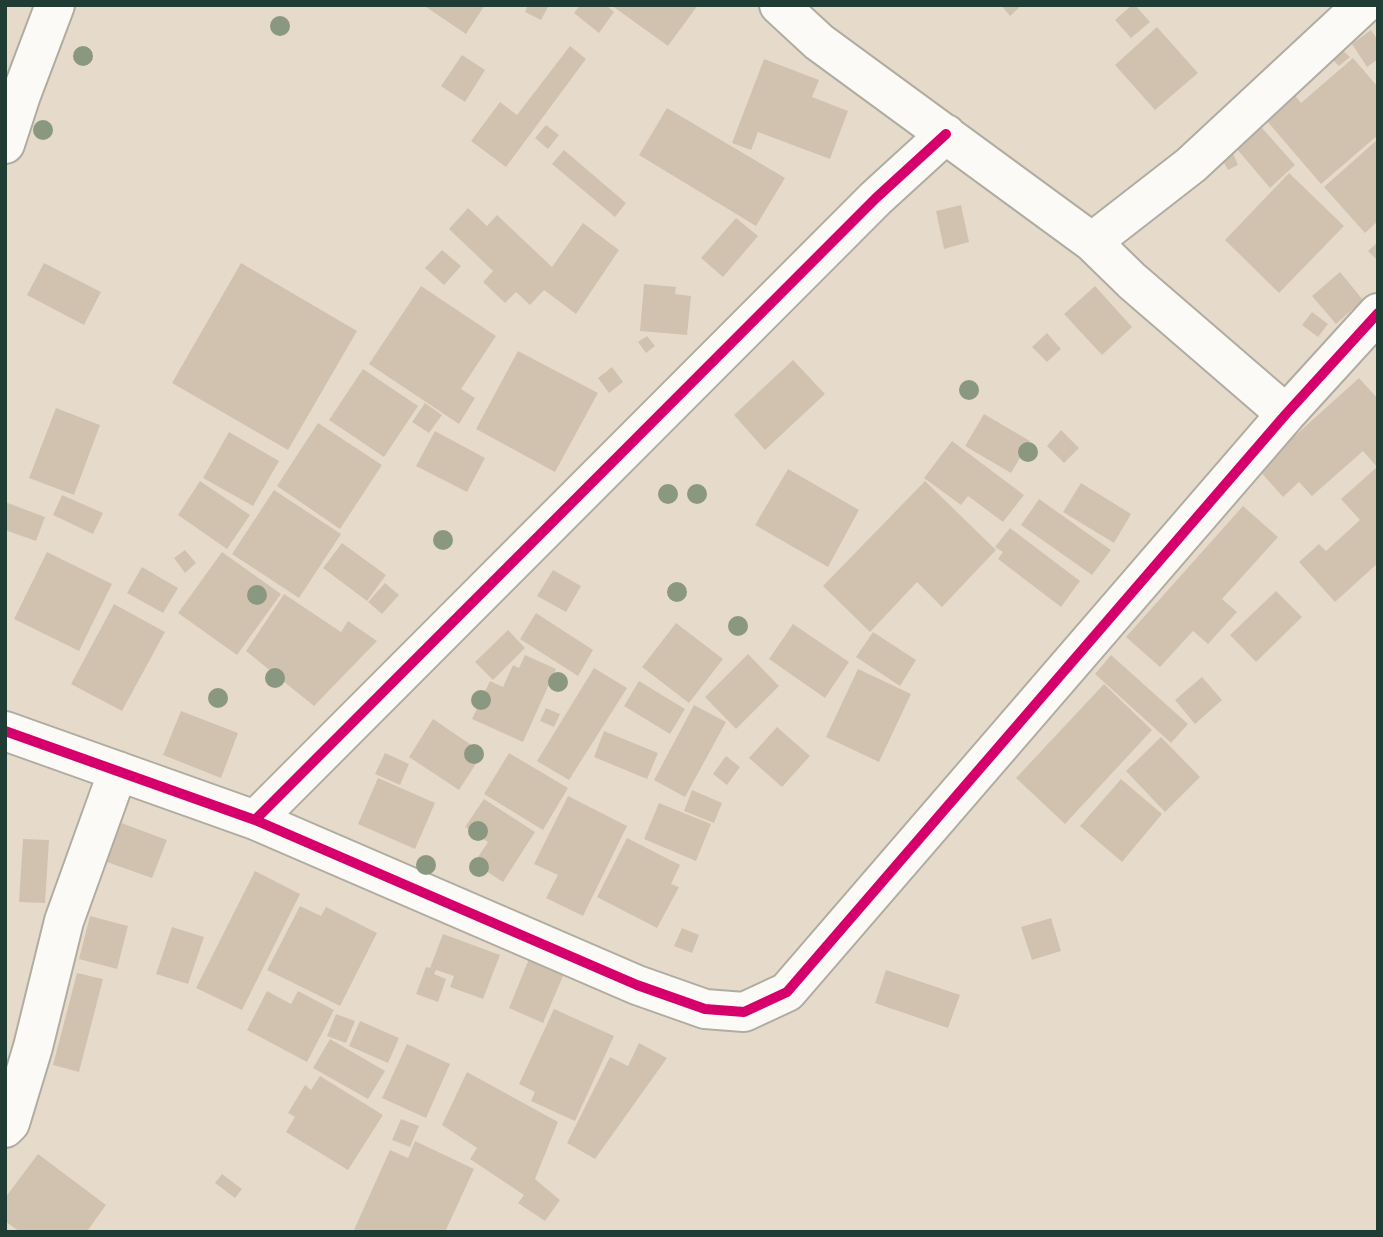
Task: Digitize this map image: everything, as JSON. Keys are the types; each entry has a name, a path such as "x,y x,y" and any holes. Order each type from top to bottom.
{"street":[{"path":"5,144 13,86 55,5"},
{"path":"779,5 820,42 1092,242 1132,281 1286,414"},
{"path":"1092,242 1191,165 1363,5"},
{"path":"256,820 876,198 946,134"},
{"path":"5,731 256,820 637,985 705,1009 744,1012 787,992 1286,414 1378,313"},
{"path":"5,1128 10,1123 33,1047 64,920 118,771"}],"building":[{"path":"485,5 466,34 426,7"},
{"path":"528,5 548,7 541,20 525,12"},
{"path":"580,5 606,5 614,12 599,33 574,13"},
{"path":"611,5 698,5 668,46"},
{"path":"1001,5 1022,5 1010,16"},
{"path":"1132,5 1150,22 1131,38 1115,20"},
{"path":"1157,27 1198,73 1155,110 1115,65"},
{"path":"1371,30 1378,40 1378,59 1367,67 1352,44"},
{"path":"570,46 586,59 506,167 471,141 500,102 517,115"},
{"path":"1340,48 1350,57 1339,66 1330,57"},
{"path":"462,55 485,70 465,102 441,86"},
{"path":"1353,58 1378,87 1378,135 1321,184 1261,114 1290,89 1301,103"},
{"path":"764,59 819,80 812,97 848,111 830,159 758,132 751,150 732,143"},
{"path":"667,108 785,178 756,226 639,155"},
{"path":"1255,120 1295,165 1270,188 1231,142"},
{"path":"546,125 559,135 548,149 535,138"},
{"path":"1378,139 1378,221 1365,233 1324,187"},
{"path":"564,150 626,203 615,217 552,164"},
{"path":"1233,153 1238,165 1228,170 1222,159"},
{"path":"1289,173 1344,226 1279,293 1225,240"},
{"path":"961,205 969,242 944,249 936,211"},
{"path":"468,208 487,226 497,215 552,267 583,223 619,250 576,314 544,290 530,305 516,292 505,303 483,282 493,271 449,229"},
{"path":"736,218 758,236 723,277 701,258"},
{"path":"1378,242 1378,261 1368,251"},
{"path":"442,250 461,266 444,285 425,268"},
{"path":"44,263 101,292 84,325 27,295"},
{"path":"241,263 357,331 288,450 172,383"},
{"path":"1340,272 1363,300 1336,324 1312,296"},
{"path":"644,284 676,287 675,294 691,296 687,335 640,331"},
{"path":"421,286 496,336 461,389 475,398 459,424 369,364"},
{"path":"1095,286 1132,327 1102,355 1064,314"},
{"path":"1312,312 1328,324 1318,337 1302,325"},
{"path":"1047,333 1061,349 1047,362 1032,347"},
{"path":"647,336 655,346 646,353 638,342"},
{"path":"518,351 598,393 555,472 476,429"},
{"path":"793,360 825,394 765,450 734,415"},
{"path":"612,367 623,382 609,393 598,378"},
{"path":"363,369 418,406 384,457 329,420"},
{"path":"1359,378 1378,399 1378,563 1335,602 1299,562 1319,544 1326,551 1360,520 1341,499 1377,467 1363,451 1312,496 1299,482 1283,497 1258,469"},
{"path":"425,403 442,415 429,433 412,422"},
{"path":"56,408 100,425 74,495 29,478"},
{"path":"984,414 1030,441 1011,473 965,446"},
{"path":"318,423 382,465 340,529 277,486"},
{"path":"1061,430 1079,448 1064,463 1047,446"},
{"path":"435,431 485,458 467,492 416,466"},
{"path":"229,432 279,461 253,506 203,478"},
{"path":"952,441 1024,495 1003,522 968,496 961,505 924,478"},
{"path":"788,469 859,510 828,567 755,525"},
{"path":"200,481 250,515 227,549 178,515"},
{"path":"925,481 996,550 942,607 917,582 870,632 823,586"},
{"path":"1081,483 1131,514 1114,543 1063,512"},
{"path":"274,490 341,534 299,598 232,554"},
{"path":"62,495 103,513 93,534 53,515"},
{"path":"1039,499 1111,550 1092,575 1021,525"},
{"path":"5,502 45,517 36,541 5,530"},
{"path":"1243,506 1278,537 1222,599 1237,612 1208,644 1193,631 1160,667 1126,637"},
{"path":"1010,528 1080,581 1061,607 998,559 1003,552 995,547"},
{"path":"342,543 386,575 367,601 323,568"},
{"path":"185,550 196,563 185,573 174,558"},
{"path":"47,552 112,584 79,651 14,619"},
{"path":"222,552 281,594 237,655 178,613"},
{"path":"142,567 178,588 163,613 127,593"},
{"path":"553,570 581,586 566,612 537,596"},
{"path":"385,583 399,595 382,614 368,602"},
{"path":"1276,591 1302,617 1256,662 1230,635"},
{"path":"284,594 341,632 348,621 377,641 314,706 246,651"},
{"path":"114,604 165,632 122,711 71,684"},
{"path":"536,613 593,650 578,676 520,639"},
{"path":"676,623 723,659 689,703 642,667"},
{"path":"793,624 849,662 825,698 769,659"},
{"path":"508,630 525,648 493,680 475,662"},
{"path":"873,632 916,660 900,686 856,657"},
{"path":"748,654 779,686 736,729 705,697"},
{"path":"525,655 556,669 523,742 472,719 490,681 503,687 513,665 519,668"},
{"path":"1111,655 1188,724 1171,743 1095,674"},
{"path":"594,668 627,688 569,780 537,761"},
{"path":"858,669 911,694 879,762 826,737"},
{"path":"1202,677 1222,700 1195,724 1175,700"},
{"path":"639,681 685,709 670,734 624,706"},
{"path":"1104,684 1152,730 1065,824 1016,778"},
{"path":"694,705 726,722 685,797 654,780"},
{"path":"546,708 560,714 554,727 540,721"},
{"path":"181,711 238,733 221,778 163,755"},
{"path":"433,719 483,753 459,790 409,757"},
{"path":"777,727 810,756 782,787 749,758"},
{"path":"604,731 658,753 647,779 594,757"},
{"path":"1161,737 1200,777 1165,812 1126,771"},
{"path":"385,753 409,764 400,785 375,774"},
{"path":"509,753 568,788 543,830 484,794"},
{"path":"726,756 740,767 727,785 713,774"},
{"path":"378,778 435,803 415,849 358,824"},
{"path":"1121,779 1162,814 1122,862 1080,826"},
{"path":"692,790 722,803 714,823 684,811"},
{"path":"568,796 627,826 583,916 546,898 558,875 534,864"},
{"path":"484,799 535,832 503,882 474,863 488,842 465,827"},
{"path":"659,803 711,824 696,861 644,839"},
{"path":"119,822 167,840 152,878 104,861"},
{"path":"627,838 680,865 671,884 679,887 657,928 597,897"},
{"path":"23,839 49,840 45,903 19,902"},
{"path":"255,871 300,894 242,1010 196,988"},
{"path":"300,906 321,916 326,907 377,933 340,1006 267,970"},
{"path":"90,916 128,926 117,969 79,959"},
{"path":"1051,918 1061,951 1032,960 1021,927"},
{"path":"172,927 204,937 188,984 156,974"},
{"path":"682,928 699,935 692,953 674,946"},
{"path":"443,934 500,955 483,999 450,987 454,976 436,970 434,974 446,979 438,1002 416,994"},
{"path":"531,954 566,969 543,1023 509,1008"},
{"path":"886,970 960,995 948,1028 875,1003"},
{"path":"77,973 103,979 79,1072 53,1065"},
{"path":"267,991 291,1004 298,991 334,1010 307,1062 247,1030"},
{"path":"554,1009 614,1036 575,1121 531,1101 535,1092 519,1084"},
{"path":"336,1014 355,1021 346,1043 327,1036"},
{"path":"360,1021 399,1038 388,1063 349,1046"},
{"path":"330,1039 385,1071 368,1099 313,1068"},
{"path":"639,1043 667,1058 595,1159 567,1143 610,1057 628,1066"},
{"path":"407,1044 450,1064 426,1118 382,1098"},
{"path":"467,1072 558,1122 535,1179 560,1200 545,1221 518,1203 524,1195 470,1159 477,1148 442,1125"},
{"path":"320,1076 383,1115 348,1170 286,1132 295,1117 288,1113 305,1085 311,1090"},
{"path":"401,1119 419,1126 410,1147 392,1140"},
{"path":"415,1141 474,1169 445,1232 353,1232 390,1150 408,1158"},
{"path":"38,1154 106,1205 88,1230 90,1232 20,1232 5,1221 5,1198"},
{"path":"222,1174 242,1189 235,1198 215,1183"}],"cycle path":[{"path":"255,820 876,198 946,134"},
{"path":"5,731 255,820 637,985 705,1009 744,1012 787,992 1286,414 1378,313"}]}
